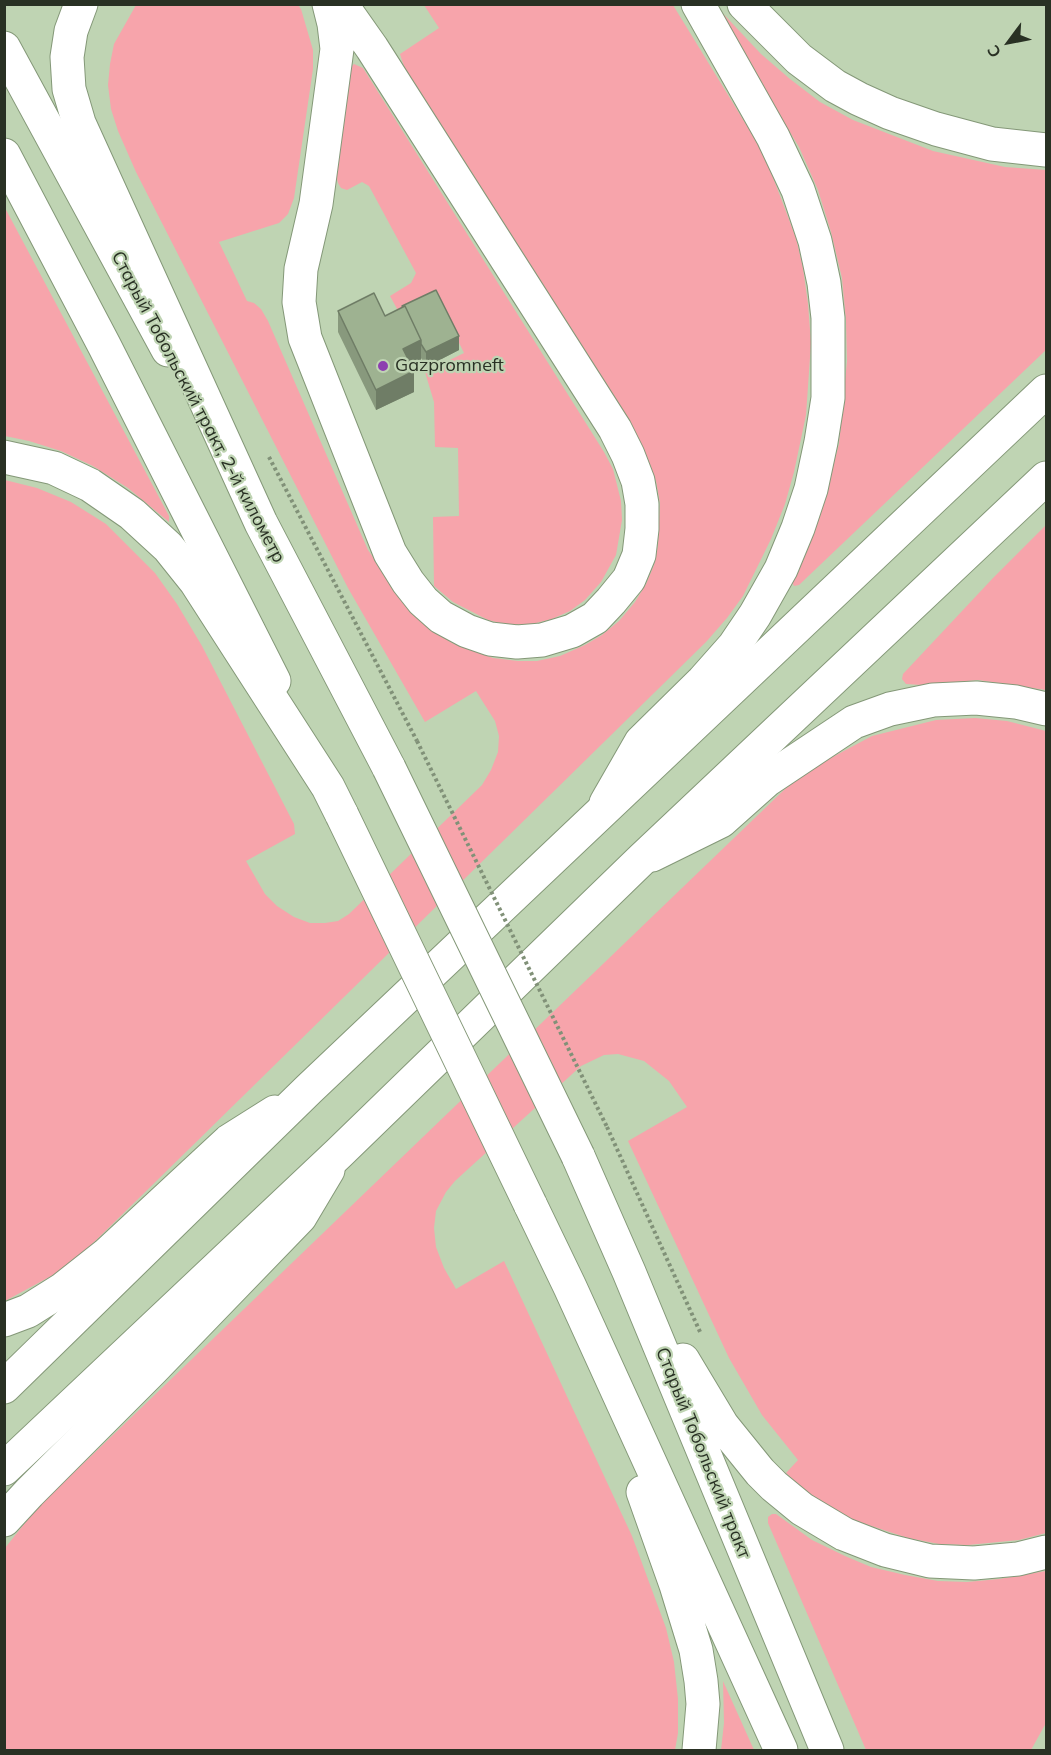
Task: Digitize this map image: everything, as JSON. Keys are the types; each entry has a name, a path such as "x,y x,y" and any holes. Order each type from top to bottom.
{"main road":[{"path":"81,4 71,31 67,57 69,89 79,123 261,523"},
{"path":"328,4 334,24 337,49 316,204 301,269 299,302 305,338 390,553 423,601 449,622 490,639 517,642 542,640 572,630 595,618 612,602 629,579 639,555 642,529 642,504 638,481 615,429 372,48 341,4"},
{"path":"600,813 641,742 703,681 734,645 755,615 781,569 811,489 828,398 828,318 824,283 815,241 798,190 773,137 698,4"},
{"path":"744,4 798,59 835,86 859,99 936,129 992,144 1047,150"},
{"name":"Старый Тобольский тракт, 2-й километр","path":"4,48 261,523 389,768 578,1156"},
{"path":"4,155 335,801 570,1287 781,1750"},
{"path":"4,1387 309,1089 1047,391"},
{"path":"4,457 54,468 90,485 132,514 168,547 196,582 335,801"},
{"path":"4,1469 339,1153 642,859 1047,478"},
{"path":"642,859 721,821 767,780 854,722 890,709 933,700 976,698 1016,702 1047,709"},
{"path":"4,1320 28,1311 63,1289 106,1255 229,1141 309,1089"},
{"path":"4,1520 300,1217 339,1153"},
{"name":"Старый Тобольский тракт","path":"578,1156 629,1272 827,1750"},
{"path":"629,1272 722,1425 748,1459 774,1486 802,1509 844,1534 885,1550 930,1561 974,1563 1018,1559 1047,1552"},
{"path":"570,1287 676,1585 696,1650 703,1704 699,1750"}],"path":[{"path":"417,741 607,1127"}],"shaded area":[{"path":"136,5 298,5 301,9 313,50 313,69 294,198 288,214 279,223 219,242 247,301 261,309 268,321 368,550 402,598 435,632 452,643 493,658 537,661 560,656 602,635 619,621 646,584 654,565 658,545 660,503 656,481 635,435 409,82 400,54 439,28 424,5 673,5 758,144 796,238 803,268 811,343 806,415 785,504 771,539 743,596 706,642 85,1251 55,1274 5,1301 5,480 37,488 71,502 106,524 155,573 177,604 202,646 294,824 295,834 246,861 265,894 277,906 294,917 310,923 325,923 338,921 349,914 482,785 498,752 499,736 495,721 476,691 425,722 348,588 136,172 118,131 111,109 108,85 114,44"},
{"path":"712,5 715,5 761,54 790,79 820,102 853,120 933,151 1005,167 1046,170 1046,350 799,585 794,586 792,582 819,517 839,444 847,361 842,278 818,190 799,147"},
{"path":"354,64 363,68 613,469 621,501 622,520 616,555 601,582 585,600 570,611 552,619 532,624 508,625 488,620 453,602 434,586 433,517 459,516 458,448 435,447 434,402 425,372 464,353 437,298 401,316 390,296 411,283 416,273 369,186 362,182 347,190 341,188 338,183 336,175 351,67"},
{"path":"4,206 169,516 169,522 128,488 93,466 61,451 5,436"},
{"path":"1046,525 1046,690 978,680 922,685 906,684 902,679 903,674"},
{"path":"975,718 1007,721 1046,731 1046,1533 1019,1540 968,1545 939,1544 908,1538 850,1519 826,1506 786,1473 798,1460 762,1415 729,1358 628,1141 687,1107 669,1081 644,1061 618,1054 604,1055 581,1066 455,1181 436,1211 434,1228 436,1247 444,1268 456,1289 504,1261 632,1536 666,1628 674,1662 678,1699 678,1733 675,1750 5,1750 5,1548 37,1508 785,789 812,768 872,736 936,720"},
{"path":"776,1514 812,1540 845,1556 871,1567 905,1575 938,1581 967,1582 1046,1571 1046,1723 1031,1750 866,1750 768,1523 768,1517"},
{"path":"723,1681 754,1750 721,1750 724,1723"}],"building":[{"path":"436,290 459,336 426,352 405,306 402,306"},
{"name":"Gazpromneft","path":"374,293 385,316 405,306 421,340 403,349 414,371 376,390 338,311"}],"place":[{"name":"Gazpromneft","path":"383,366"}]}
